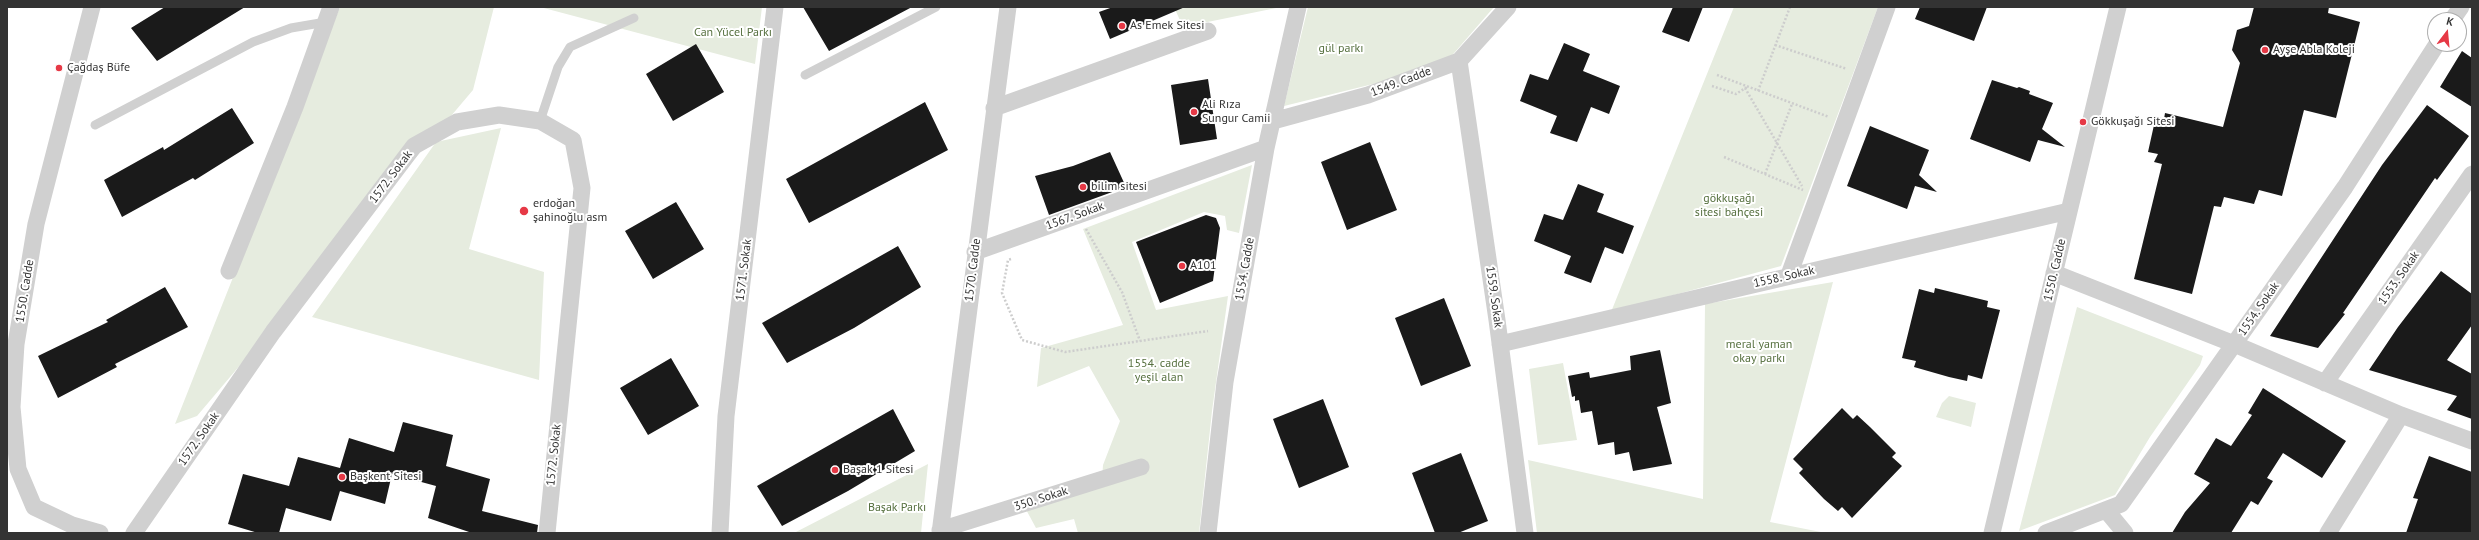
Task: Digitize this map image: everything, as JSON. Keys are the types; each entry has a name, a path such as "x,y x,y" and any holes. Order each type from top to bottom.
{"street":[{"name":"1550. Cadde","path":"92,7 36,224 16,344 12,407 18,469 34,507 72,525 100,533"},
{"name":"1571. Sokak","path":"720,533 726,416 776,7"},
{"name":"1570. Cadde","path":"940,532 975,252 1008,7"},
{"name":"1554. Cadde","path":"1208,533 1225,382 1266,148 1298,7"},
{"name":"1549. Cadde","path":"1273,120 1368,95 1459,61 1508,7"},
{"path":"1789,275 1887,7"},
{"name":"1550. Cadde","path":"1992,533 2118,7"},
{"path":"229,271 295,107 328,14"},
{"path":"994,108 1208,31"},
{"name":"1554. Sokak","path":"2046,533 2121,504 2345,187 2432,52"},
{"name":"1559. Sokak","path":"1459,61 1500,344 1525,533"},
{"name":"1572. Sokak","path":"134,533 273,332 414,146 457,122 499,115 540,120 573,140 582,188 547,533"},
{"name":"1567. Sokak","path":"975,252 1266,148"},
{"name":"1553. Sokak","path":"2326,383 2472,174"},
{"name":"1558. Sokak","path":"1500,344 1789,275 2069,211"},
{"path":"2054,273 2234,344 2401,415 2472,441"},
{"path":"2328,533 2401,415"},
{"name":"350. Sokak","path":"940,532 1141,467"},
{"path":"2106,510 2125,533"}],"lane":[{"path":"805,75 936,7"},
{"path":"95,125 253,42 328,14"},
{"path":"540,120 558,67 570,47 634,18"}],"path":[{"path":"1758,91 1790,7"},
{"path":"1775,45 1862,74"},
{"path":"1717,75 1746,88 1845,122"},
{"path":"1712,86 1736,94 1746,88"},
{"path":"1746,88 1814,207"},
{"path":"1765,174 1776,142 1792,104"},
{"path":"1724,157 1805,190"},
{"path":"1078,215 1122,292 1140,341"},
{"path":"1015,257 1008,260 1002,293 1022,340 1065,352 1208,332"}],"green space":[{"path":"340,7 494,7 473,90 197,416 175,424"},
{"name":"Can Yücel Parkı","path":"540,7 762,7 755,64"},
{"path":"1174,7 1281,7 1183,27"},
{"name":"gül parkı","path":"1308,7 1494,7 1442,67 1284,106"},
{"name":"gökkuşağı sitesi bahçesi","path":"1734,7 1878,7 1781,266 1611,312"},
{"path":"501,128 469,249 544,272 539,380 312,317 436,142"},
{"name":"1554. cadde yeşil alan","path":"1252,165 1239,233 1227,230 1225,216 1204,212 1132,242 1156,310 1228,296 1212,411 1199,533 1078,533 1074,519 1036,528 1023,504 1102,480 1103,465 1120,421 1089,366 1037,387 1041,348 1123,325 1083,229"},
{"name":"meral yaman okay parkı","path":"1833,282 1770,522 1826,533 1537,533 1528,460 1703,499 1705,304"},
{"path":"2077,307 2203,356 2200,365 2150,437 2115,495 2019,531"},
{"path":"1563,363 1577,440 1538,445 1529,369"},
{"path":"1949,396 1976,403 1971,427 1936,417 1942,403"},
{"name":"Başak Parkı","path":"928,464 921,533 794,533"}],"building":[{"path":"165,7 245,7 157,61 131,28"},
{"path":"803,7 912,7 829,51"},
{"name":"As Emek Sitesi","path":"1113,7 1185,7 1110,39 1099,12"},
{"path":"1673,7 1703,7 1689,42 1662,32"},
{"path":"1920,7 1987,7 1974,41 1915,19"},
{"path":"2254,7 2329,7 2328,13 2360,22 2336,118 2304,110 2282,196 2259,190 2254,204 2224,197 2221,207 2214,206 2192,294 2134,279 2162,164 2154,162 2158,154 2148,152 2156,116 2164,119 2165,113 2223,127 2240,63 2232,50 2237,30 2249,26"},
{"path":"1564,43 1590,54 1583,71 1620,86 1609,114 1591,107 1577,142 1550,133 1557,116 1520,101 1530,74 1548,80"},
{"path":"696,44 724,92 673,121 646,74"},
{"path":"2461,52 2472,58 2472,107 2440,87"},
{"name":"Ali Rıza Sungur Camii","path":"1208,79 1217,139 1180,145 1171,85"},
{"path":"1992,80 2030,91 2029,94 2053,103 2042,129 2065,147 2038,140 2030,162 1970,139"},
{"path":"925,102 948,150 809,223 786,179"},
{"path":"2427,105 2469,136 2437,180 2435,178 2343,313 2345,314 2318,348 2270,336 2382,165"},
{"path":"232,108 254,143 195,180 193,178 122,217 104,180 163,147 164,150"},
{"path":"1870,126 1929,150 1919,175 1937,192 1915,186 1907,209 1847,186"},
{"path":"1370,142 1397,210 1347,230 1321,162"},
{"name":"bilim sitesi","path":"1110,152 1126,187 1049,215 1035,176 1073,166"},
{"path":"1578,184 1604,194 1597,212 1634,226 1623,254 1605,247 1591,283 1564,273 1571,256 1534,241 1544,214 1563,220"},
{"path":"676,202 704,249 653,279 625,231"},
{"path":"1206,215 1216,218 1220,228 1213,281 1160,303 1136,242"},
{"path":"898,246 921,287 854,328 787,363 762,323"},
{"path":"2441,271 2472,294 2472,325 2447,360 2472,374 2472,419 2447,410 2457,396 2369,370 2398,327"},
{"path":"165,287 188,327 115,364 117,367 58,398 38,356 108,322 106,320"},
{"path":"1935,288 1988,301 1987,307 2000,310 1982,379 1968,375 1967,381 1949,377 1914,367 1916,361 1902,358 1919,289 1934,293"},
{"path":"1444,298 1471,366 1421,386 1395,318"},
{"path":"1660,350 1671,403 1657,407 1672,464 1633,471 1629,452 1615,455 1614,442 1598,445 1592,411 1581,413 1579,400 1575,401 1575,396 1572,397 1568,376 1589,372 1590,378 1631,370 1630,356"},
{"path":"671,358 699,406 648,435 620,388"},
{"path":"2263,388 2346,441 2322,478 2283,453 2267,478 2273,481 2258,505 2251,501 2231,533 2172,533 2185,512 2210,483 2194,474 2216,438 2231,446 2252,415 2248,413"},
{"path":"1323,399 1349,467 1299,488 1273,419"},
{"path":"1842,408 1853,419 1857,415 1870,427 1896,453 1892,457 1902,466 1852,518 1842,507 1838,511 1824,499 1799,473 1803,469 1793,459"},
{"name":"Başak 1 Sitesi","path":"893,409 915,451 848,491 782,526 757,486"},
{"name":"Başkent Sitesi","path":"403,422 453,435 446,466 490,479 482,511 538,525 537,533 472,533 428,518 436,486 392,474 385,504 340,491 331,521 286,508 279,533 258,533 228,524 243,474 289,486 298,457 340,468 349,438 394,452"},
{"path":"1461,453 1488,521 1458,533 1435,533 1412,473"},
{"path":"2429,456 2472,472 2472,533 2406,533 2418,499 2413,498"}],"place":[{"name":"As Emek Sitesi","path":"1122,26"},
{"name":"Ayşe Abla Koleji","path":"2265,50"},
{"name":"Çağdaş Büfe","path":"59,68"},
{"name":"Ali Rıza Sungur Camii","path":"1194,112"},
{"name":"Gökkuşağı Sitesi","path":"2083,122"},
{"name":"bilim sitesi","path":"1083,187"},
{"name":"erdoğan şahinoğlu asm","path":"524,211"},
{"name":"A101","path":"1182,266"},
{"name":"Başak 1 Sitesi","path":"835,470"},
{"name":"Başkent Sitesi","path":"342,477"}]}
